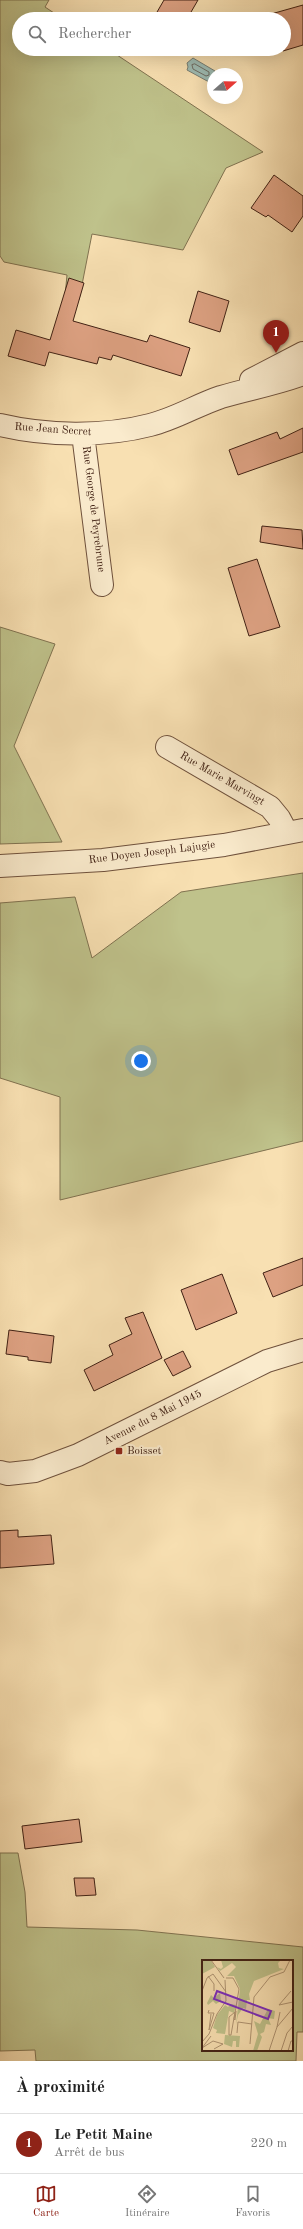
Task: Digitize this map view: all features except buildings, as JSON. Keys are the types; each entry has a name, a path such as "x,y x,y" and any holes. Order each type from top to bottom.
{"street":[{"name":"Rue Jean Secret","path":"220,398 303,353"},
{"name":"Rue Jean Secret","path":"0,425 14,428 83,434 152,425 220,398 303,374"},
{"name":"Rue George de Peyrebrune","path":"83,434 102,585"},
{"name":"Rue Marie Marvingt","path":"167,748 270,807 295,832"},
{"name":"Rue Doyen Joseph Lajugie","path":"0,866 103,860 224,845 295,832"},
{"name":"Avenue du 8 Mai 1945","path":"0,1472 8,1474 35,1471 78,1455 267,1361 303,1350"}],"green space":[{"path":"0,0 49,0 45,7 52,12 12,12 12,56 119,56 263,152 226,168 183,250 92,234 79,300 65,296 67,275 4,262 0,256"},
{"path":"0,627 55,644 14,746 62,842 0,844"},
{"path":"303,873 303,1141 60,1200 60,1097 0,1078 0,903 75,897 92,958 181,892"},
{"path":"0,1853 18,1853 25,1892 27,1927 137,1930 303,1947 303,2032 297,2032 296,2061 36,2061 35,2050 0,2051"}],"water":[{"path":"193,58 210,68 207,68 207,81 187,70 187,63"}],"place":[{"name":"Le Petit Maine","path":"276,353"},
{"name":"Boisset","path":"119,1451"}]}
